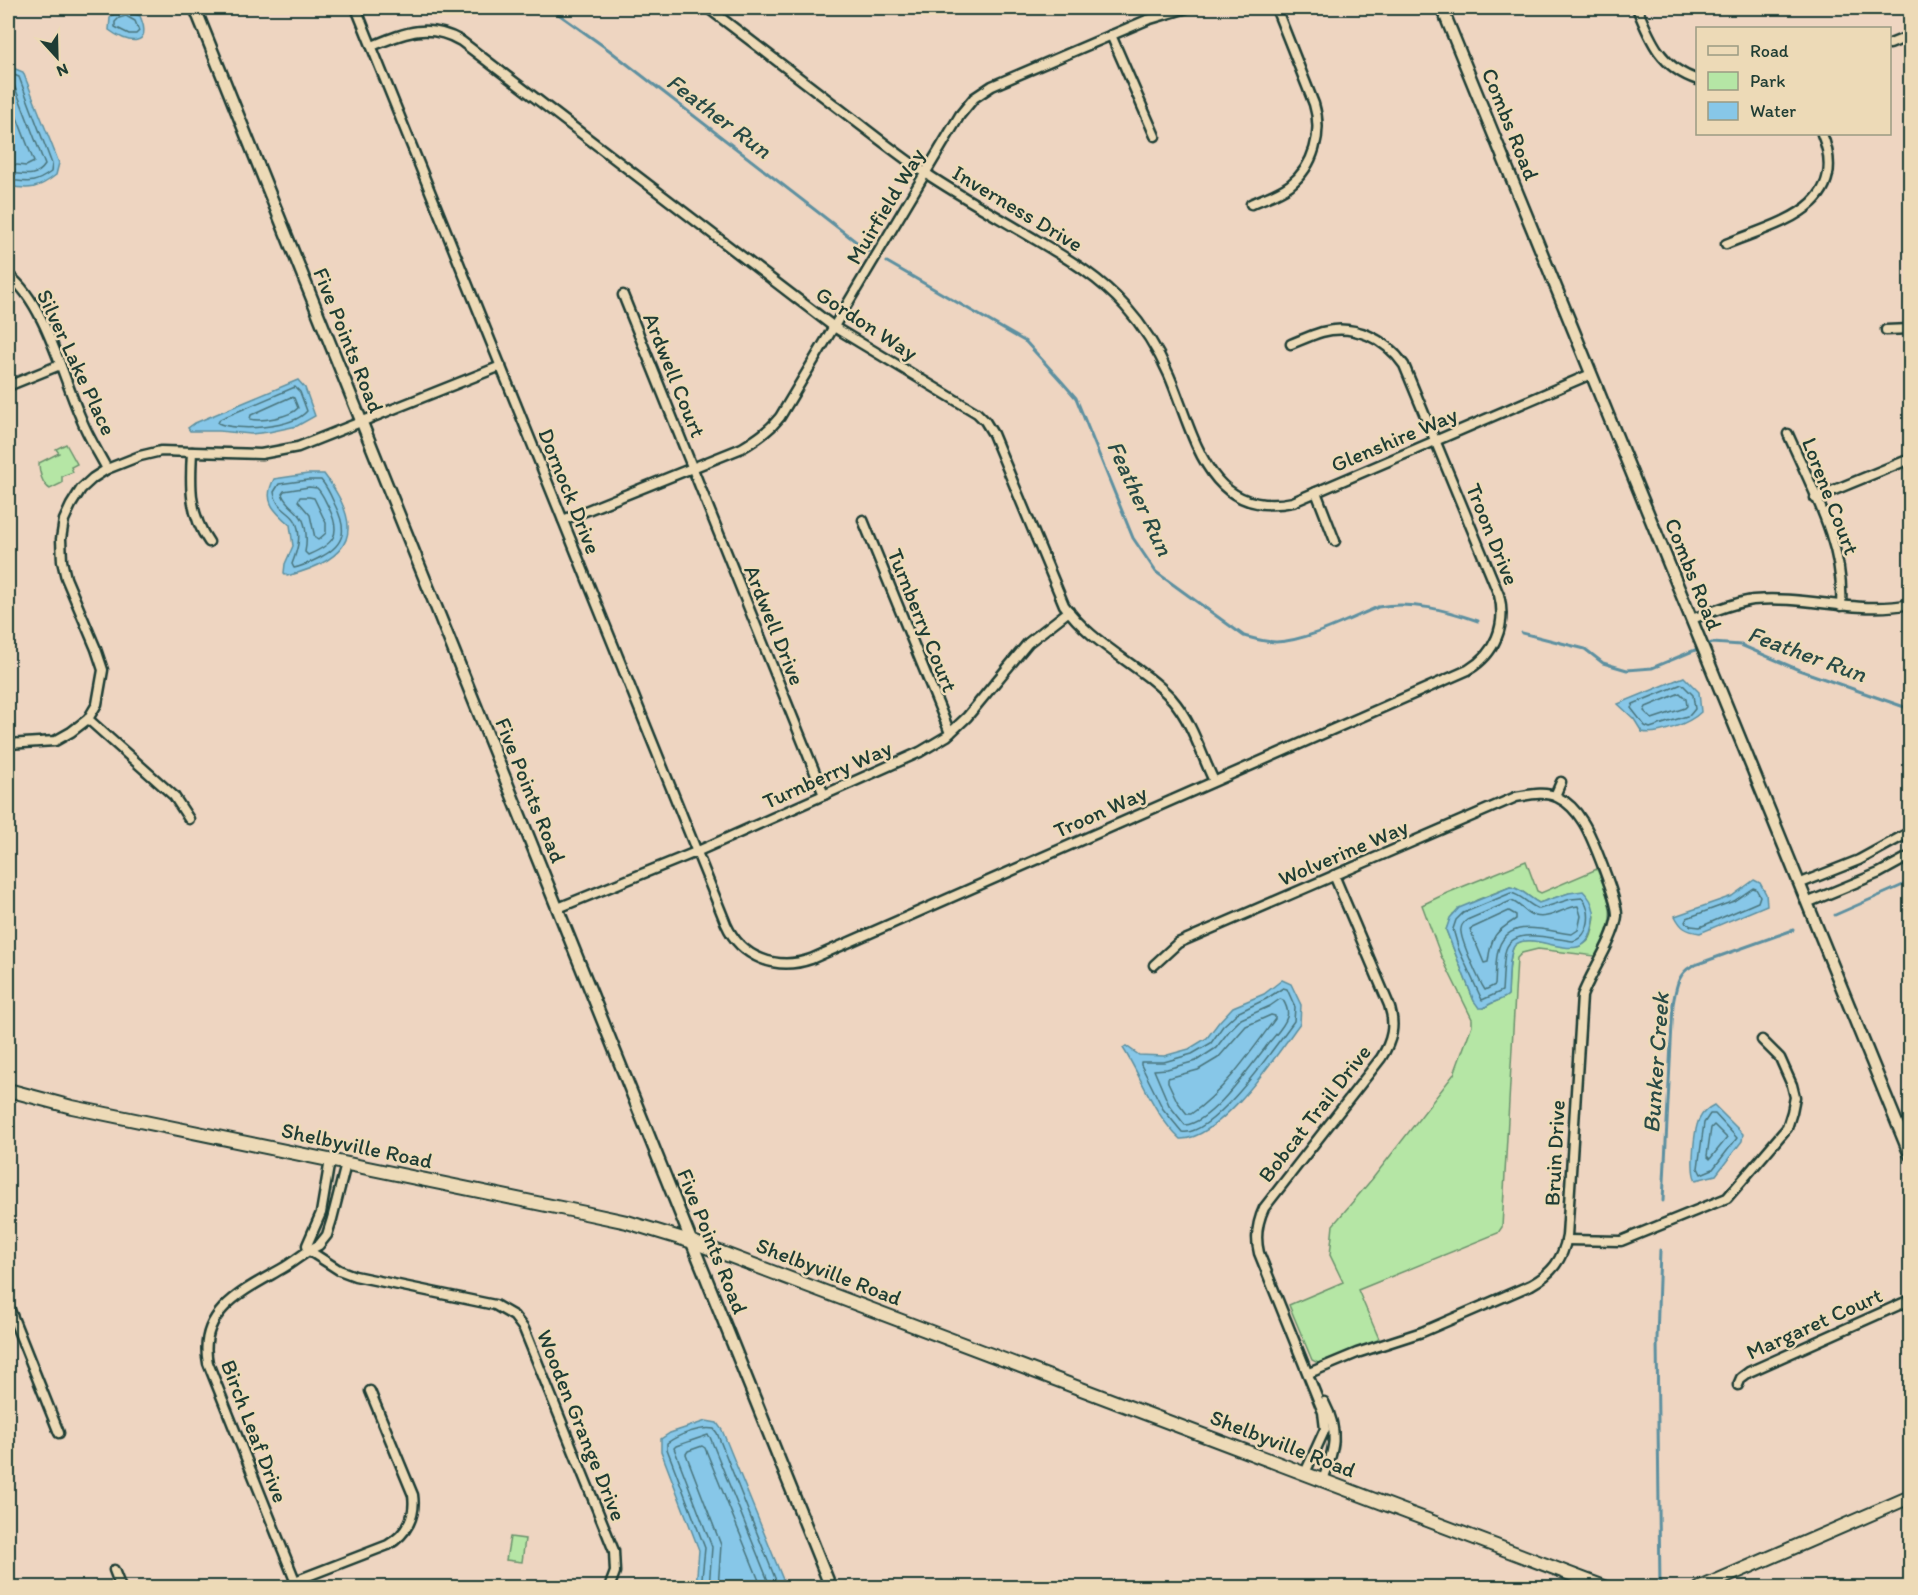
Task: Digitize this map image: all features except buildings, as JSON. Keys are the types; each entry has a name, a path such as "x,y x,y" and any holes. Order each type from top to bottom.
{"main road":[{"name":"Shelbyville Road","path":"8,1090 72,1107 627,1222 693,1242 1607,1587"},
{"path":"1700,1587 1911,1497"}],"street":[{"name":"Five Points Road","path":"195,8 831,1587"},
{"name":"Dornock Drive","path":"356,8 728,928 734,939 749,953 777,964"},
{"name":"Inverness Drive","path":"708,8 926,173 1074,262 1119,299 1142,327 1160,357 1212,476"},
{"name":"Muirfield Way","path":"562,520 750,444 771,427 780,417 960,115 977,95 992,86 1159,15 1187,8"},
{"path":"1251,204 1277,193 1295,181 1310,159 1317,134 1314,104 1276,8"},
{"name":"Combs Road","path":"1442,8 1710,665 1802,883 1911,1155"},
{"path":"1636,8 1659,54 1675,69 1696,79"},
{"name":"Gordon Way","path":"372,46 418,30 445,33 461,41 834,327 974,410 993,434 1060,596 1069,611 1084,627 1171,698 1184,717 1214,781"},
{"path":"1111,35 1155,136"},
{"path":"1891,44 1911,36"},
{"path":"1726,244 1794,217 1814,202 1825,182 1828,165 1822,135"},
{"name":"Silver Lake Place","path":"8,275 20,285 35,305 82,422 107,470"},
{"name":"Ardwell Court","path":"623,295 693,468"},
{"path":"1886,330 1911,329"},
{"name":"Troon Drive","path":"1291,344 1321,332 1343,330 1368,335 1396,354 1406,369 1497,591 1502,613 1501,626 1496,639 1483,659 1468,670 1437,684"},
{"path":"8,386 60,365"},
{"path":"8,744 55,741 88,719 98,704 103,670 66,578 62,561 61,539 66,515 75,498 87,483 107,470 147,454 161,451 273,453 298,447 501,366"},
{"name":"Glenshire Way","path":"1212,476 1235,495 1257,503 1284,504 1592,374"},
{"name":"Lorene Court","path":"1788,435 1839,560 1842,577 1841,606"},
{"path":"192,452 192,505 198,524 209,542"},
{"path":"1815,498 1905,461"},
{"name":"Ardwell Drive","path":"693,468 824,795"},
{"path":"1316,492 1335,541"},
{"name":"Turnberry Court","path":"863,520 950,733"},
{"path":"1692,620 1726,606 1752,600 1873,608 1911,604"},
{"name":"Turnberry Way","path":"558,908 696,852 920,752 950,733 978,705 1028,643 1069,611"},
{"name":"Troon Way","path":"777,964 798,963 811,958 1437,684"},
{"path":"88,719 174,796 189,819"},
{"path":"1555,796 1561,782"},
{"name":"Wolverine Way","path":"1154,965 1178,943 1516,797 1536,793 1555,796"},
{"name":"Bruin Drive","path":"1309,1373 1357,1353 1422,1332 1531,1285 1555,1268 1563,1252 1567,1240 1582,996 1614,931 1617,915 1615,900 1584,823 1573,808 1555,796"},
{"path":"1802,883 1851,863 1911,832"},
{"path":"1809,902 1880,873 1911,856"},
{"name":"Bobcat Trail Drive","path":"1305,1473 1324,1429 1323,1413 1309,1373 1259,1253 1256,1238 1257,1227 1264,1208 1381,1058 1389,1046 1393,1027 1389,1005 1334,875"},
{"path":"1567,1240 1622,1241 1727,1198 1787,1128 1792,1112 1795,1097 1792,1085 1780,1058 1762,1040"},
{"name":"Birch Leaf Drive","path":"308,1248 321,1213 330,1160"},
{"name":"Birch Leaf Drive","path":"297,1584 208,1363 206,1351 210,1331 220,1310 228,1302 287,1266 308,1248 318,1245 327,1235 346,1164"},
{"name":"Wooden Grange Drive","path":"308,1248 347,1274 495,1305 514,1316 524,1329 614,1551 615,1572 609,1587"},
{"name":"Margaret Court","path":"1738,1385 1741,1378 1749,1372 1911,1300"},
{"path":"8,1305 59,1432"},
{"name":"Bobcat Trail Drive","path":"1309,1373 1331,1415 1334,1430 1331,1457 1323,1480"},
{"path":"297,1584 388,1545 400,1536 411,1519 413,1494 370,1391"},
{"path":"114,1570 121,1587"}],"green space":[{"path":"66,444 77,464 71,467 73,472 62,476 62,483 50,489 42,478 39,463 59,453 56,449"},
{"path":"1526,861 1537,891 1541,893 1597,869 1607,894 1610,921 1595,956 1538,949 1522,953 1517,958 1502,1227 1498,1233 1358,1290 1380,1341 1318,1363 1312,1360 1289,1305 1343,1282 1330,1255 1333,1225 1373,1178 1454,1074 1472,1025 1472,1019 1441,956 1422,905","holes":["1510,887 1539,903 1569,893 1595,916 1593,931 1583,945 1574,947 1532,941 1522,941 1515,945 1510,961 1508,995 1484,1008 1474,1001 1446,930 1453,914 1477,900"]},
{"path":"510,1537 525,1539 522,1562 506,1560"}],"water":[{"path":"125,10 140,16 144,34 141,38 130,40 109,30 110,18 116,12"},
{"path":"13,68 23,72 59,163 56,175 34,187 8,186 8,70"},
{"path":"298,380 305,388 315,416 297,426 251,434 190,431 188,428 195,423"},
{"path":"324,474 337,494 345,511 348,526 346,540 339,551 327,561 287,576 284,573 285,564 293,546 290,525 275,510 269,494 274,479"},
{"path":"1684,677 1699,692 1701,712 1681,724 1656,732 1642,732 1634,719 1618,704"},
{"path":"1754,880 1760,883 1766,894 1767,905 1700,933 1684,928 1675,916 1732,896"},
{"path":"1510,887 1522,891 1539,903 1583,891 1589,898 1594,911 1593,924 1587,941 1579,946 1569,948 1534,941 1523,941 1515,945 1510,961 1508,995 1484,1008 1479,1008 1474,1001 1446,930 1450,918 1459,908"},
{"path":"1282,980 1291,984 1301,1005 1300,1023 1263,1073 1230,1111 1213,1126 1196,1136 1180,1139 1156,1108 1123,1048 1126,1046 1139,1055 1164,1056 1189,1049 1207,1038 1233,1007 1264,994"},
{"path":"1714,1105 1743,1134 1742,1141 1716,1175 1696,1180 1693,1159 1696,1130 1703,1114"},
{"path":"706,1421 717,1423 722,1430 786,1587 696,1587 699,1550 661,1451 661,1439 670,1433"}],"waterway":[{"name":"Feather Run","path":"550,8 609,50 868,251"},
{"name":"Feather Run","path":"887,262 1026,342 1076,398 1133,538 1156,572 1244,636 1276,642 1288,641 1328,629 1378,607 1391,605 1429,608 1478,621"},
{"name":"Feather Run","path":"1522,633 1585,649 1603,663 1627,670 1652,668 1712,643 1741,645 1799,670 1910,709"},
{"name":"Bunker Creek","path":"1835,915 1910,882"},
{"name":"Bunker Creek","path":"1663,1201 1673,1004 1680,978 1692,966 1793,930"},
{"name":"Bunker Creek","path":"1660,1250 1657,1339 1660,1588"}]}
